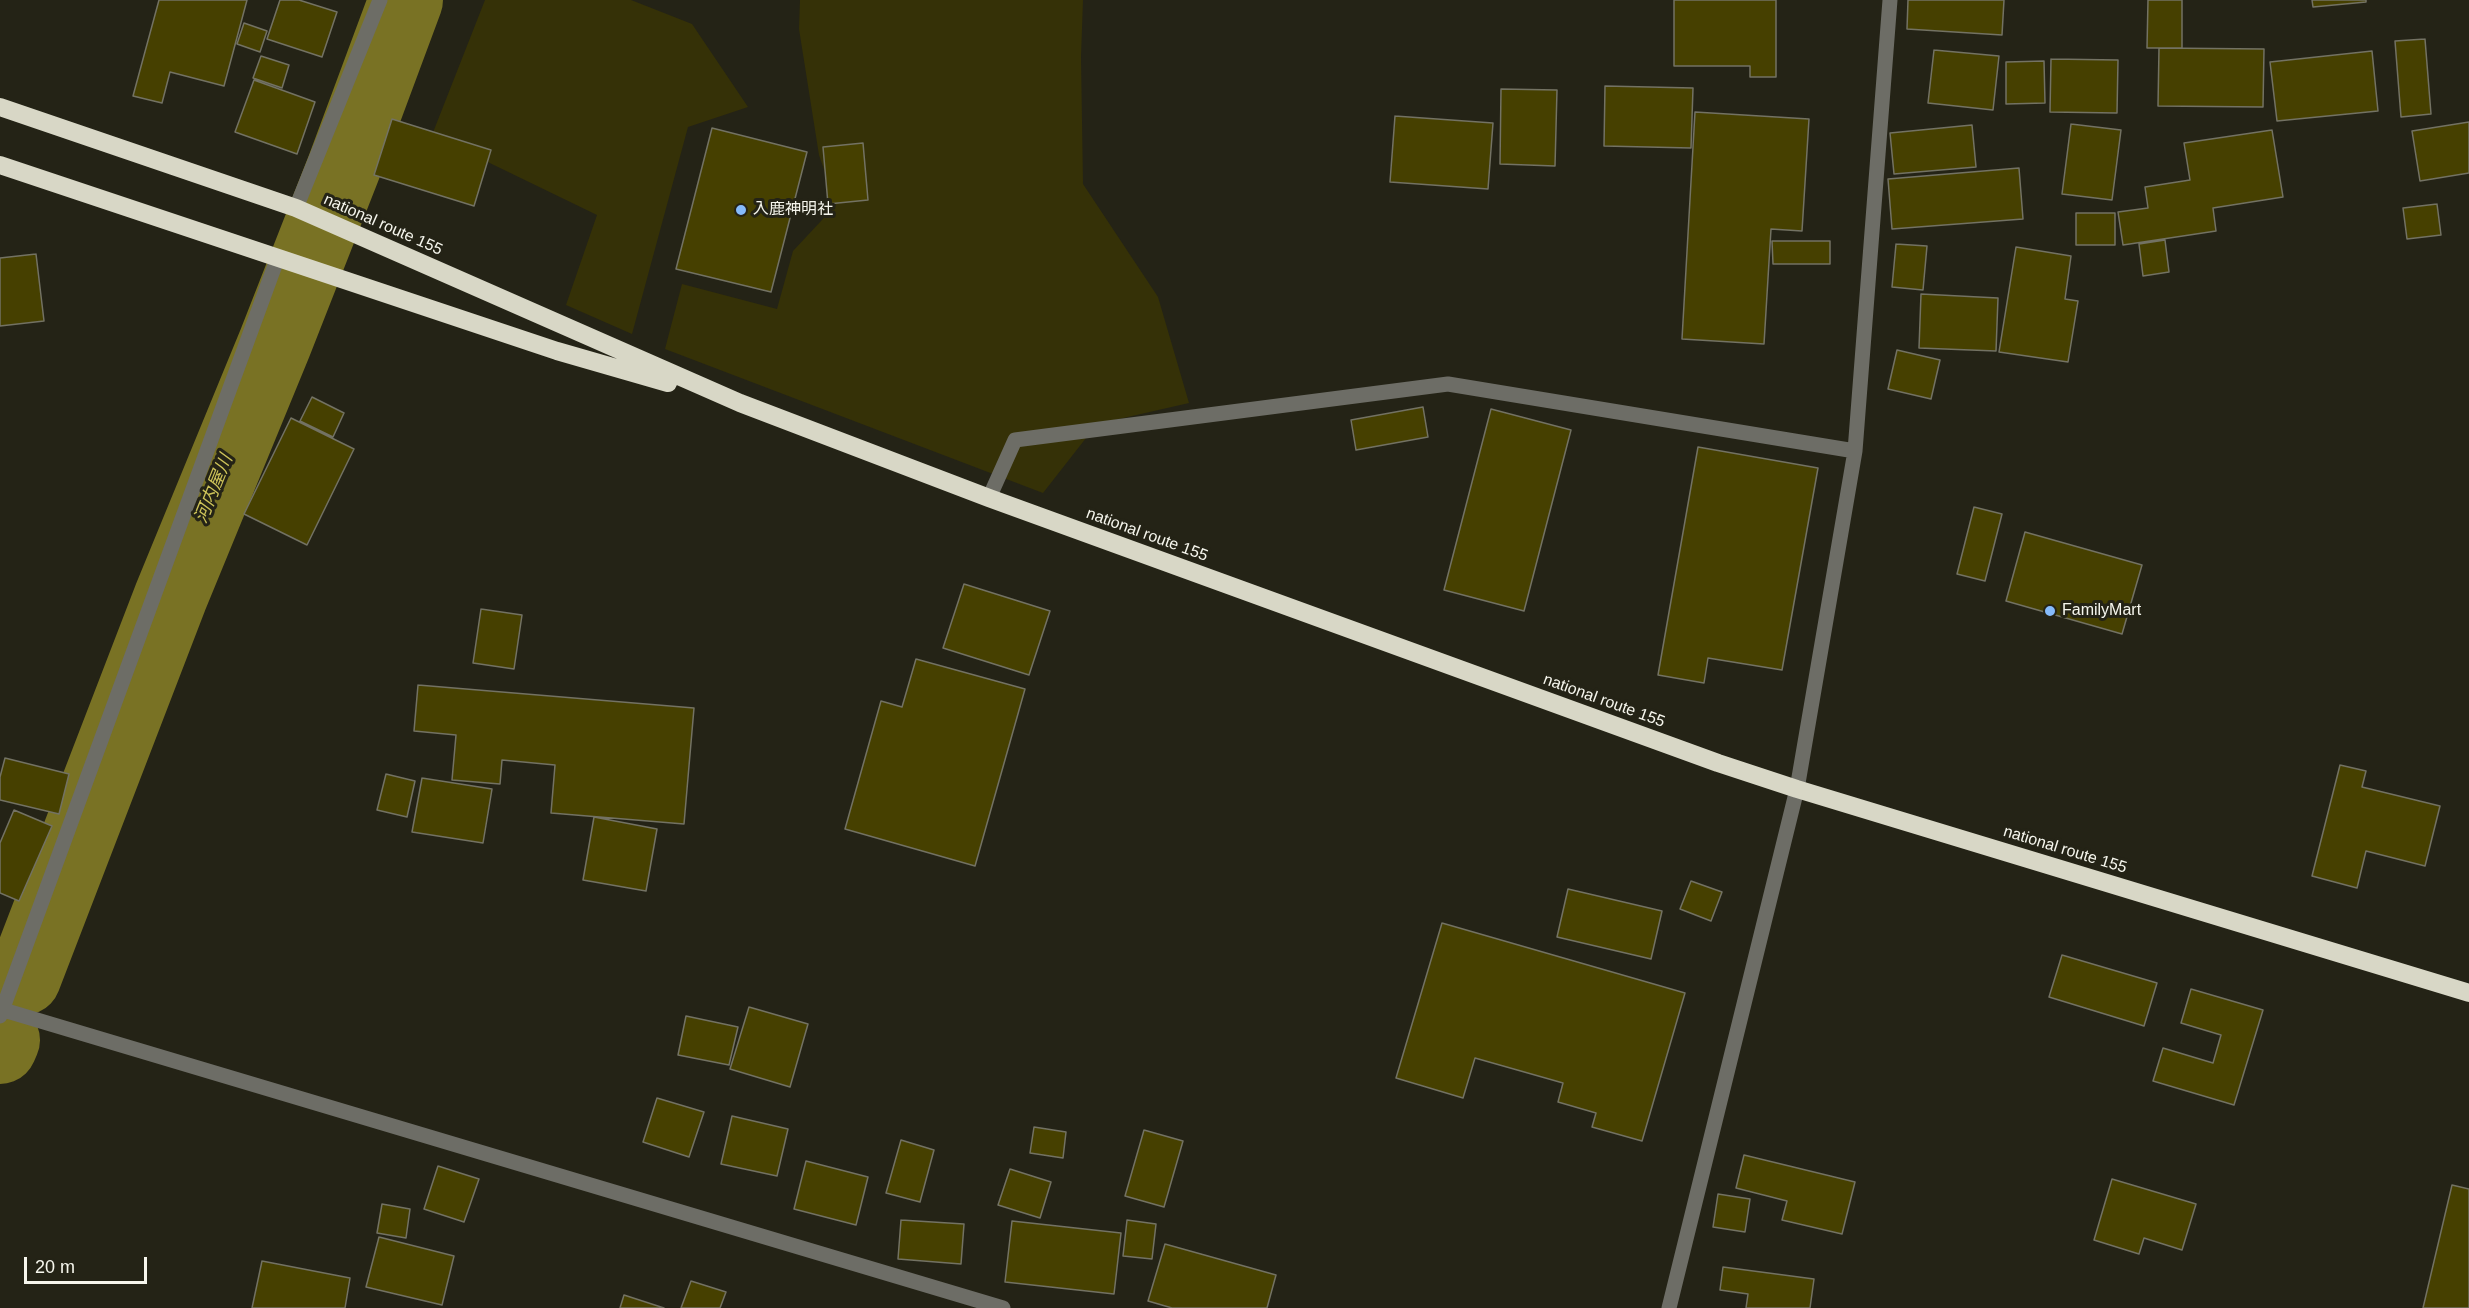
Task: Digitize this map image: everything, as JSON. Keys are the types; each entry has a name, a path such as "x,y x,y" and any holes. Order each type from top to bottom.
{"highway":[{"name":"national route 155","path":"0,107 296,208 740,403 989,498 1797,789 2469,993"},
{"name":"national route 155","path":"0,165 557,351 740,403"}],"street":[{"path":"296,208 380,0"},
{"path":"1669,1308 1797,789 1855,451 1890,0"},
{"path":"278,257 1,1012 1003,1308"},
{"path":"989,498 1015,440 1448,384 1855,451"}],"shaded area":[{"path":"485,0 631,0 692,24 748,107 688,127 632,334 566,305 597,215 432,135"},
{"path":"800,0 1083,0 1081,57 1083,184 1158,297 1189,403 1097,424 1043,493 665,349 682,284 777,309 793,251 836,205 819,155 799,29"}],"building":[{"path":"159,0 247,0 224,86 170,72 162,103 133,96"},
{"path":"280,0 299,0 337,12 322,57 267,39"},
{"path":"1674,0 1776,0 1776,77 1750,77 1750,66 1674,66"},
{"path":"1908,0 2004,0 2002,35 1907,29"},
{"path":"2148,0 2182,0 2182,48 2147,48"},
{"path":"2312,0 2366,0 2366,2 2313,7"},
{"path":"244,23 267,31 260,52 237,44"},
{"path":"2425,39 2431,114 2401,117 2395,41"},
{"path":"2159,48 2264,49 2263,107 2158,106"},
{"path":"1934,50 1999,56 1993,110 1928,103"},
{"path":"2372,51 2378,111 2277,121 2270,62"},
{"path":"261,56 289,65 282,88 253,78"},
{"path":"2051,59 2118,60 2117,113 2050,112"},
{"path":"2044,61 2045,103 2006,104 2006,62"},
{"path":"254,80 315,102 297,154 235,132"},
{"path":"1605,86 1693,88 1691,148 1604,146"},
{"path":"1501,89 1557,90 1555,166 1500,164"},
{"path":"1695,112 1809,119 1802,231 1771,229 1764,344 1682,339"},
{"path":"1395,116 1493,123 1488,189 1390,182"},
{"path":"392,119 491,150 474,206 374,175"},
{"path":"2469,122 2469,173 2420,181 2412,131"},
{"path":"2071,124 2121,130 2112,200 2062,194"},
{"path":"1972,125 1976,167 1894,174 1890,133"},
{"name":"入鹿神明社","path":"712,128 807,152 771,292 676,269"},
{"path":"2272,130 2283,197 2213,208 2216,231 2123,245 2118,212 2148,208 2145,187 2190,180 2184,143"},
{"path":"863,143 868,200 828,204 823,147"},
{"path":"2019,168 2023,219 1892,229 1888,179"},
{"path":"2437,204 2441,235 2407,239 2403,208"},
{"path":"2076,213 2115,213 2115,245 2076,245"},
{"path":"2165,240 2169,272 2143,276 2139,244"},
{"path":"1772,241 1830,241 1830,264 1773,264"},
{"path":"1896,244 1927,246 1923,290 1892,287"},
{"path":"2016,247 2071,256 2065,299 2078,301 2068,362 1999,352"},
{"path":"36,254 44,321 0,326 0,258"},
{"path":"1921,294 1998,298 1996,351 1919,348"},
{"path":"1897,350 1940,360 1931,399 1888,389"},
{"path":"312,397 344,413 333,437 300,421"},
{"path":"1423,407 1428,437 1356,450 1351,420"},
{"path":"1491,409 1571,430 1524,611 1444,590"},
{"path":"291,418 354,449 307,545 244,514"},
{"path":"1698,447 1818,468 1782,670 1708,658 1704,683 1658,675"},
{"path":"1974,507 2002,514 1985,581 1957,574"},
{"path":"2025,532 2142,565 2122,634 2006,601"},
{"path":"964,584 1050,611 1029,675 943,648"},
{"path":"481,609 522,615 514,669 473,663"},
{"path":"916,659 1025,689 975,866 845,829 881,701 902,707"},
{"path":"418,685 694,708 684,824 551,813 555,765 502,760 500,784 452,780 456,735 414,731"},
{"path":"5,758 69,774 59,814 0,800 0,777"},
{"path":"2340,765 2366,771 2362,787 2440,806 2425,866 2366,851 2357,888 2312,876"},
{"path":"386,774 415,781 407,817 377,810"},
{"path":"422,778 492,789 483,843 412,832"},
{"path":"14,810 52,826 19,901 0,893 0,843"},
{"path":"594,817 657,829 646,891 583,880"},
{"path":"1691,881 1722,892 1711,921 1680,909"},
{"path":"1568,889 1662,911 1651,959 1557,937"},
{"path":"1442,923 1685,993 1642,1141 1592,1127 1596,1113 1558,1102 1563,1083 1475,1058 1463,1098 1396,1078"},
{"path":"2062,955 2157,983 2144,1026 2049,997"},
{"path":"2191,989 2263,1010 2234,1105 2153,1081 2163,1048 2213,1063 2221,1035 2181,1023"},
{"path":"749,1007 808,1024 790,1087 730,1069"},
{"path":"686,1016 738,1027 729,1065 678,1055"},
{"path":"657,1098 704,1112 689,1157 643,1142"},
{"path":"732,1116 788,1129 777,1176 721,1164"},
{"path":"1034,1127 1066,1132 1063,1158 1030,1153"},
{"path":"1144,1130 1183,1141 1164,1207 1125,1196"},
{"path":"901,1140 934,1150 920,1202 886,1193"},
{"path":"1744,1155 1855,1182 1842,1234 1782,1220 1787,1201 1736,1188"},
{"path":"806,1161 868,1177 856,1225 794,1209"},
{"path":"438,1166 479,1179 464,1222 424,1209"},
{"path":"1010,1169 1051,1182 1040,1218 998,1205"},
{"path":"2112,1179 2196,1204 2182,1250 2144,1238 2139,1254 2094,1240"},
{"path":"2452,1185 2469,1189 2469,1308 2423,1308"},
{"path":"1718,1194 1750,1199 1745,1232 1713,1227"},
{"path":"382,1204 410,1209 406,1238 377,1233"},
{"path":"901,1220 964,1224 961,1264 898,1259"},
{"path":"1127,1220 1156,1224 1152,1259 1123,1256"},
{"path":"1012,1221 1121,1233 1114,1294 1005,1282"},
{"path":"379,1237 454,1256 442,1305 366,1287"},
{"path":"1165,1244 1276,1275 1267,1308 1172,1308 1148,1301"},
{"path":"262,1261 350,1278 345,1308 252,1308"},
{"path":"1723,1267 1814,1279 1810,1308 1746,1308 1748,1294 1720,1290"},
{"path":"691,1281 726,1292 720,1308 681,1308"},
{"path":"624,1295 664,1308 620,1308"}],"waterway":[{"name":"河内屋川","path":"24,978 171,596 275,343 344,167 406,0"},
{"name":"河内屋川","path":"0,1047 3,1040"}],"place":[{"name":"入鹿神明社","path":"741,210"},
{"name":"FamilyMart","path":"2050,611"}]}
